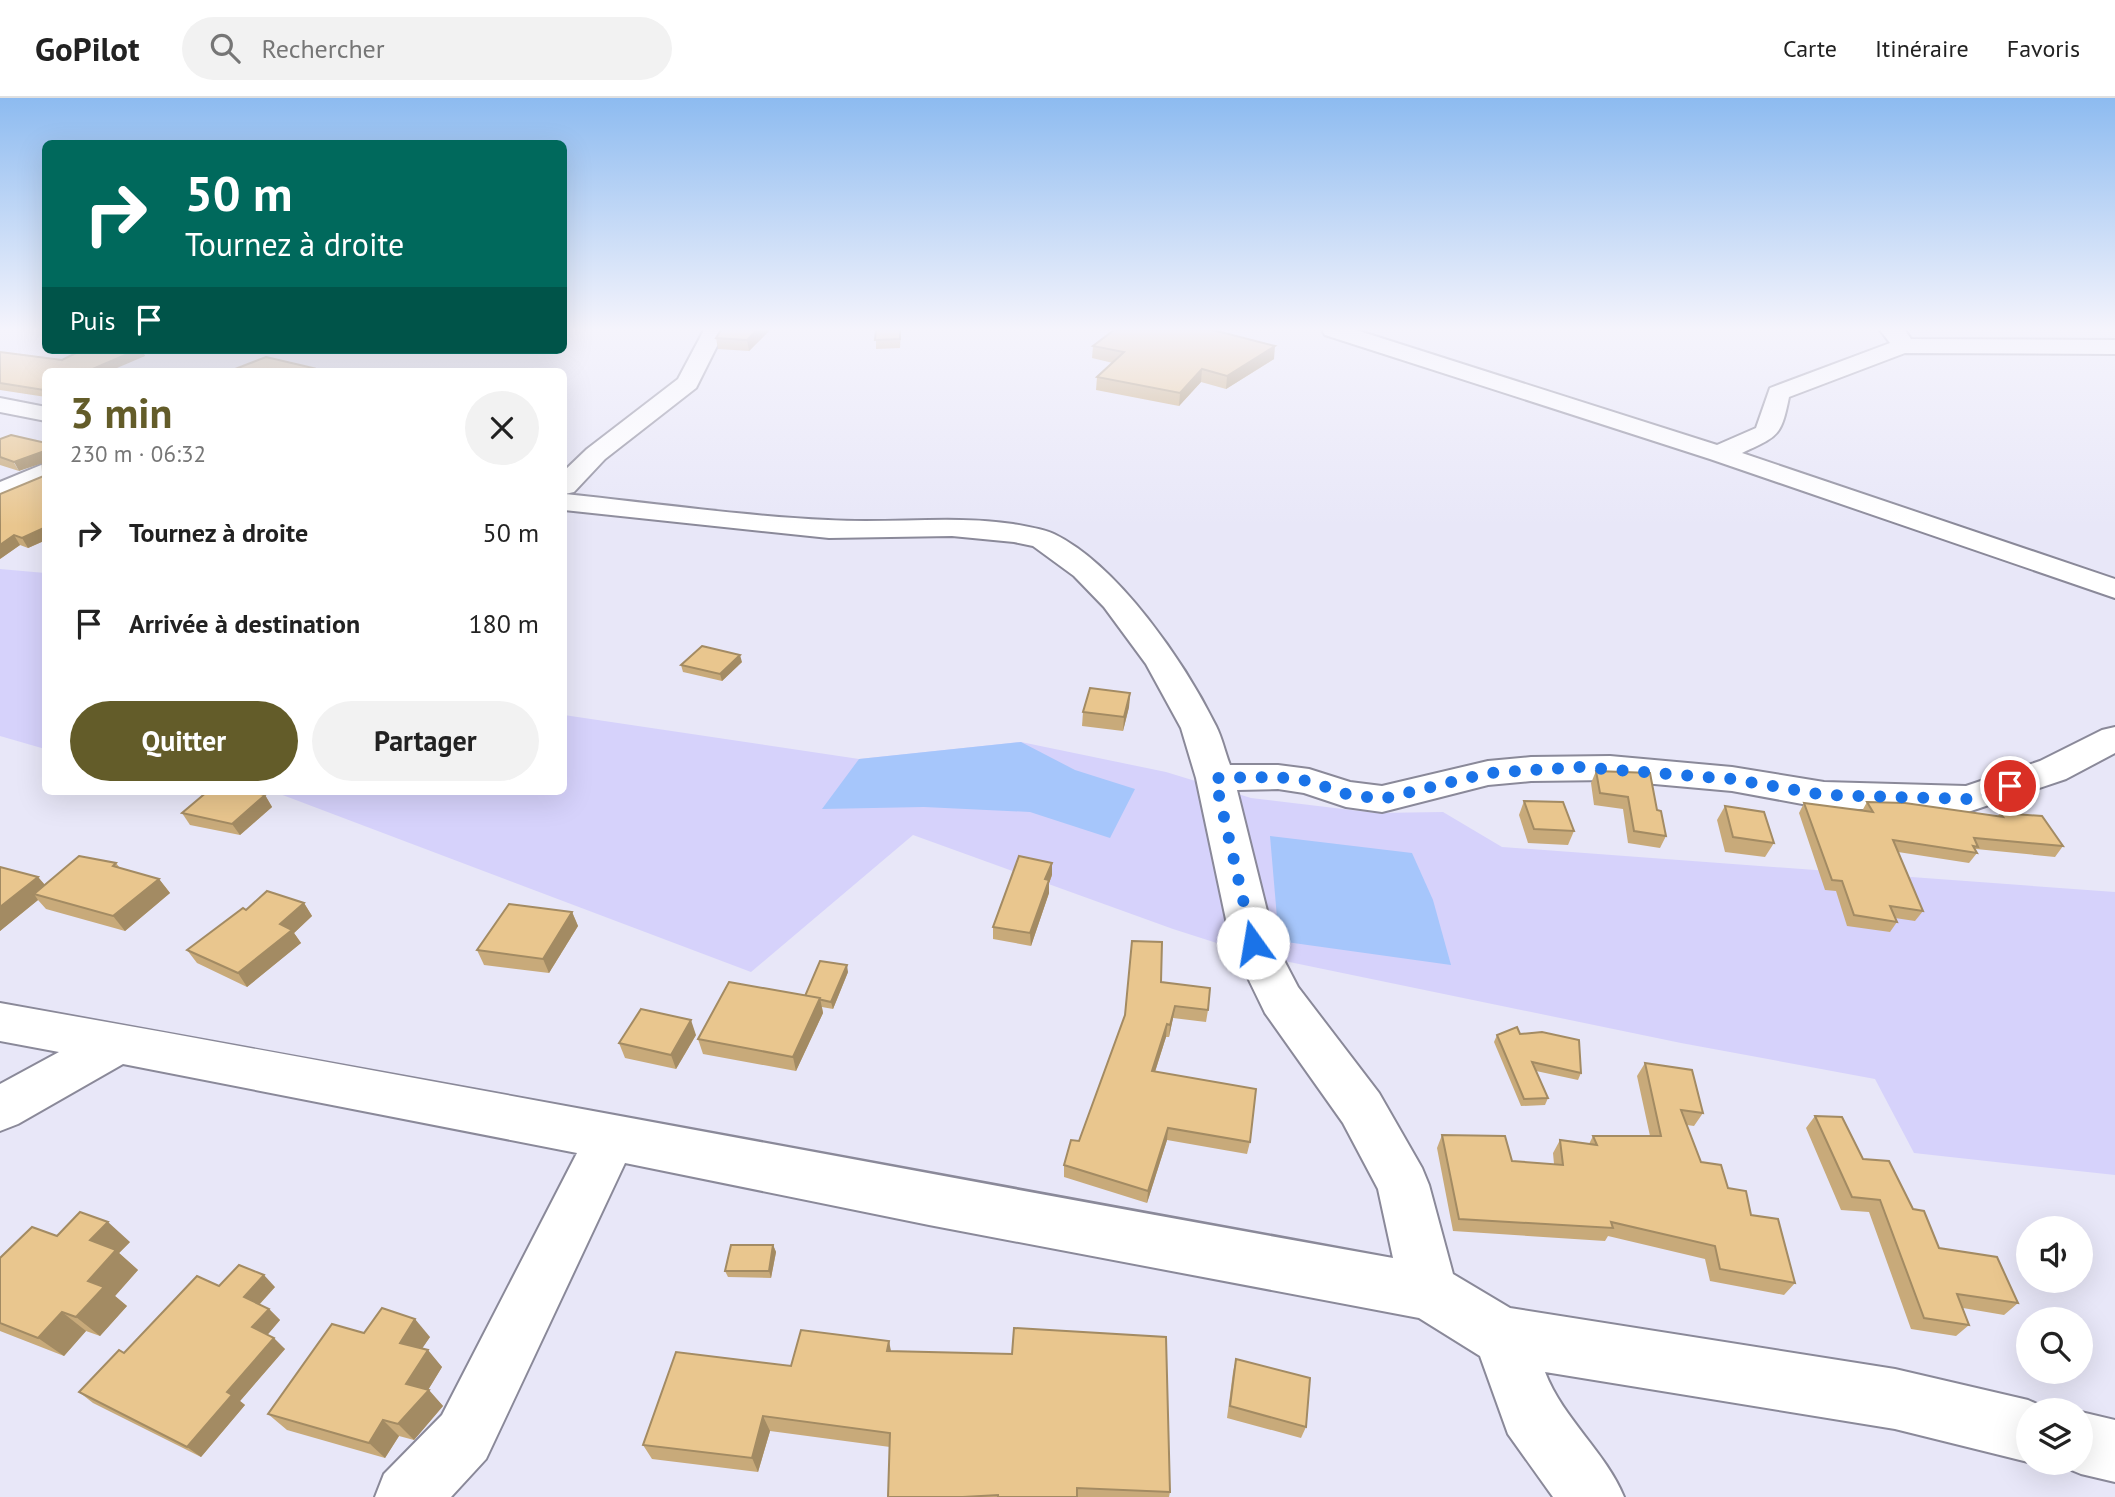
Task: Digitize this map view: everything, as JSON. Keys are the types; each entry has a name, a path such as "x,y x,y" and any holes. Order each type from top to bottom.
{"street":[{"path":"567,483 596,454 672,395"},
{"path":"1536,395 1719,454 2115,589"},
{"path":"1719,454 1765,433 1771,425 1777,395"},
{"path":"0,405 42,413"},
{"path":"0,492 42,473"},
{"path":"567,502 829,529 864,531 951,527 1014,533 1043,540 1085,570 1115,600 1152,648 1199,728 1215,778 1253,943 1281,1000 1361,1108 1403,1185 1429,1292"},
{"path":"1215,778 1278,777 1309,781 1346,794 1382,799 1488,773 1600,768 1732,779 1824,795 1968,799 2053,770 2115,738"},
{"path":"0,1022 612,1137 929,1200 1429,1292 1502,1336 1895,1399 2016,1428"},
{"path":"0,1109 117,1044"},
{"path":"407,1497 464,1437 612,1137"},
{"path":"1502,1336 1530,1412 1591,1497"},
{"path":"2093,1446 2115,1451"}],"shaded area":[{"path":"0,569 42,573 42,748 0,736"},
{"path":"567,715 859,759 1021,742 1166,772 1251,798 1376,813 1443,812 1502,847 2115,892 2115,1175 1914,1153 1875,1079 1681,1043 1251,954 1173,929 913,835 751,972 283,795 567,795"}],"water":[{"path":"1021,742 1075,770 1135,789 1110,838 1030,812 924,807 822,809 859,759"},
{"path":"1270,836 1412,853 1433,900 1451,965 1279,941"}],"building":[{"path":"11,435 42,442 42,452 14,462 0,457 0,439"},
{"path":"42,477 42,529 22,538 14,535 0,545 0,494"},
{"path":"702,646 740,655 720,674 681,665"},
{"path":"1090,688 1130,693 1124,717 1083,712"},
{"path":"1596,771 1650,773 1657,810 1661,811 1666,836 1634,831 1628,797 1600,793"},
{"path":"203,795 265,795 232,824 182,813"},
{"path":"1524,801 1563,802 1574,831 1534,829"},
{"path":"1867,802 1905,803 2003,817 2000,813 2042,816 2063,846 1974,838 1978,847 1973,846 1977,853 1893,840 1923,911 1890,906 1897,922 1854,915 1842,881 1832,880 1804,803 1873,812"},
{"path":"1725,806 1764,812 1774,843 1733,837"},
{"path":"79,856 116,863 113,866 159,879 113,916 34,894"},
{"path":"1019,856 1052,863 1045,879 1049,880 1030,933 993,927"},
{"path":"0,867 38,877 0,907"},
{"path":"267,891 304,903 280,924 292,930 238,973 187,950 243,908 246,910"},
{"path":"509,904 572,912 543,959 477,950"},
{"path":"1132,941 1162,942 1161,982 1210,988 1208,1010 1175,1006 1152,1071 1256,1089 1250,1142 1168,1128 1148,1191 1064,1165 1071,1140 1079,1141 1125,1015"},
{"path":"820,961 847,965 831,1002 805,996"},
{"path":"729,982 820,998 793,1057 698,1039"},
{"path":"641,1009 691,1020 671,1055 619,1043"},
{"path":"1517,1027 1520,1034 1542,1032 1579,1040 1581,1073 1532,1062 1548,1098 1524,1099 1497,1035"},
{"path":"1645,1063 1692,1070 1703,1113 1681,1110 1701,1162 1721,1165 1728,1188 1746,1191 1751,1215 1778,1219 1795,1283 1720,1269 1715,1246 1611,1222 1613,1228 1459,1219 1442,1135 1505,1136 1512,1161 1563,1165 1560,1140 1597,1145 1593,1136 1661,1136"},
{"path":"1815,1116 1842,1117 1863,1159 1889,1161 1913,1209 1924,1211 1939,1248 1997,1257 2018,1303 1957,1294 1969,1325 1924,1318 1880,1200 1852,1197"},
{"path":"80,1212 108,1222 90,1240 116,1250 88,1281 104,1287 76,1317 62,1312 38,1338 0,1323 0,1258 32,1227 57,1236"},
{"path":"731,1245 773,1245 769,1271 725,1271"},
{"path":"239,1265 264,1275 244,1297 269,1309 252,1327 274,1338 227,1392 232,1395 187,1447 79,1392 119,1350 124,1353 197,1276 219,1286"},
{"path":"382,1308 415,1319 400,1343 428,1350 406,1384 429,1390 398,1424 383,1420 369,1443 268,1414 332,1324 364,1333"},
{"path":"1014,1328 1166,1337 1170,1492 1077,1488 1077,1497 888,1497 890,1433 763,1416 752,1458 643,1445 676,1352 791,1366 801,1330 889,1341 887,1351 1012,1354"},
{"path":"1236,1359 1310,1378 1306,1427 1230,1406"}],"route":[{"path":"1253,943 1215,778 1278,777 1309,781 1346,794 1382,799 1488,773 1579,767 1732,779 1824,795 1968,799 2010,786"}]}
